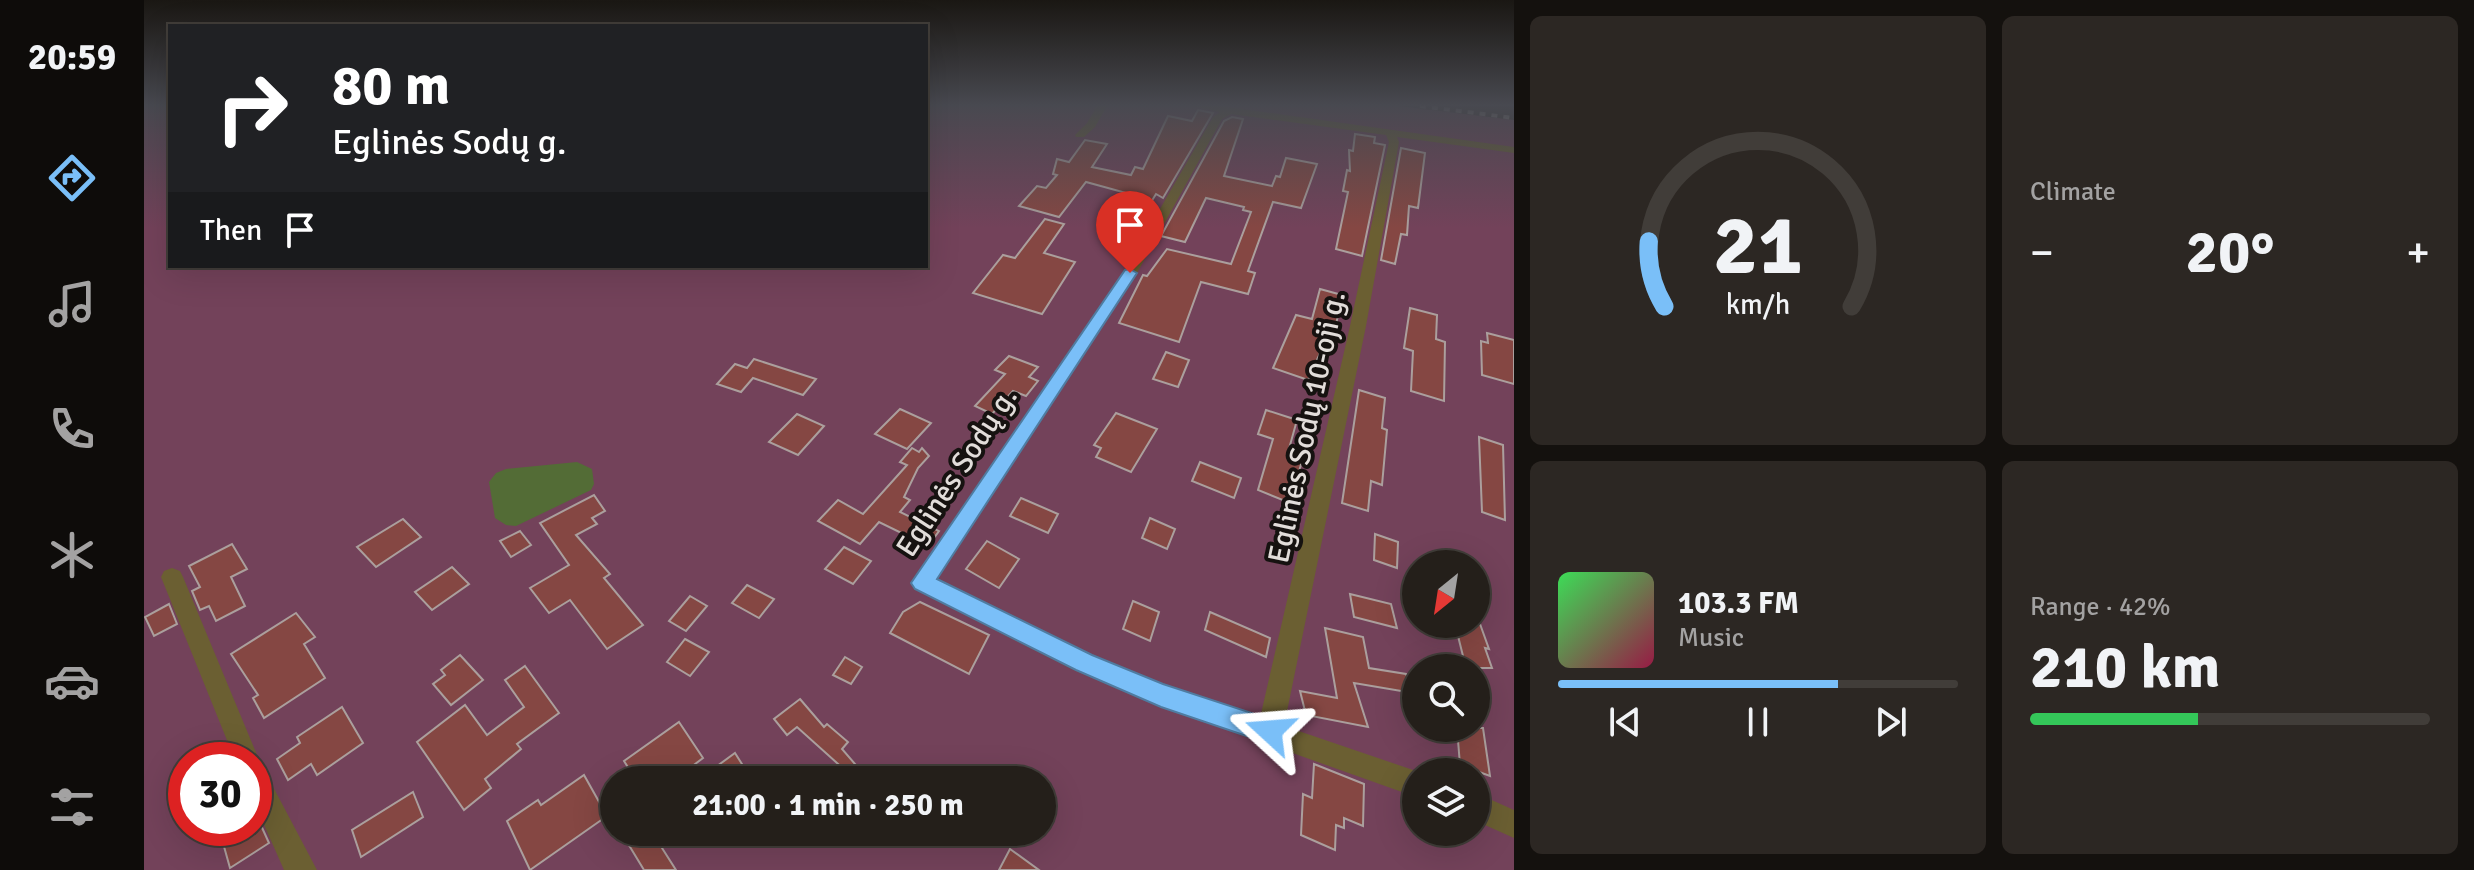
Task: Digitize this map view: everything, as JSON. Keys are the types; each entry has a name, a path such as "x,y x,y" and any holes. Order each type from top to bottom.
{"street":[{"name":"Eglinės Sodų g.","path":"1201,147 1130,273 922,583 1084,663 1161,695 1402,779"},
{"name":"Eglinės Sodų 10-oji g.","path":"1270,731 1358,326 1393,147"},
{"path":"1486,147 1514,150"},
{"path":"172,577 241,742"},
{"path":"272,811 295,861 303,870"},
{"path":"1490,813 1514,824"}],"shaded area":[{"path":"144,147 168,147 168,268 928,268 928,147 1514,147 1514,870 144,870"},
{"path":"577,462 592,469 594,484 591,490 516,526 506,525 495,518 489,482 496,473 506,469"}],"building":[{"path":"1080,147 1105,147 1092,167 1131,175 1135,167 1143,169 1154,147 1193,147 1163,198 1156,194 1148,207 1125,201 1130,194 1086,182 1059,217 1019,206 1037,186 1046,188 1057,175 1053,174 1057,159 1069,162"},
{"path":"1210,147 1234,147 1224,176 1272,186 1276,176 1280,177 1286,158 1317,164 1301,208 1273,202 1248,271 1255,273 1248,294 1201,282 1179,342 1119,323 1143,275 1147,276 1167,249 1231,264 1251,212 1243,210 1244,207 1206,198 1185,242 1161,236"},
{"path":"1354,147 1385,147 1362,256 1336,249 1348,192 1343,191 1347,170 1350,171 1349,150 1353,151"},
{"path":"1401,148 1425,153 1418,208 1409,206 1407,235 1401,234 1395,264 1381,260"},
{"path":"1045,219 1064,224 1044,253 1075,262 1042,314 973,293 1003,255 1015,258"},
{"path":"1320,289 1342,295 1334,335 1329,333 1308,380 1273,368 1296,315 1312,319"},
{"path":"1410,308 1437,315 1436,339 1445,342 1444,401 1411,391 1413,351 1404,348"},
{"path":"1487,333 1514,340 1514,384 1482,375 1481,341 1488,343"},
{"path":"1166,352 1189,360 1178,387 1153,379"},
{"path":"1009,356 1038,367 1029,377 1038,381 1026,396 1013,391 992,414 975,406 1005,374 995,370"},
{"path":"754,359 816,379 803,395 753,378 741,392 717,384 735,364 747,368"},
{"path":"1359,390 1385,398 1382,428 1387,430 1382,485 1371,481 1368,511 1342,503"},
{"path":"900,409 931,423 907,449 875,434"},
{"path":"1266,410 1297,420 1287,456 1302,461 1290,503 1258,490 1273,439 1258,434"},
{"path":"1116,413 1157,429 1131,472 1096,457 1101,448 1094,445"},
{"path":"797,414 824,426 798,455 769,442"},
{"path":"1479,437 1503,445 1505,520 1482,512"},
{"path":"912,448 919,452 922,448 929,456 918,468 904,497 910,500 900,512 939,531 928,546 879,522 860,544 818,521 838,500 863,514 907,465 900,462"},
{"path":"1200,462 1241,478 1234,498 1192,481"},
{"path":"594,495 605,511 592,518 597,524 576,535 610,574 604,578 643,625 607,649 570,600 549,613 530,588 569,565 540,523"},
{"path":"1021,498 1058,514 1048,533 1010,516"},
{"path":"1150,518 1175,529 1167,549 1142,538"},
{"path":"403,519 421,537 376,567 357,547"},
{"path":"520,531 531,545 511,557 500,541"},
{"path":"1375,534 1398,542 1397,568 1374,560"},
{"path":"987,541 1019,559 999,588 966,569"},
{"path":"232,544 247,569 231,577 245,606 216,621 209,606 200,610 192,591 200,587 189,566"},
{"path":"844,547 871,561 853,584 825,569"},
{"path":"452,567 469,584 432,610 415,592"},
{"path":"747,585 774,599 759,618 732,603"},
{"path":"1350,594 1391,604 1397,628 1354,617"},
{"path":"690,596 707,606 686,631 669,621"},
{"path":"1133,601 1159,612 1150,641 1123,629"},
{"path":"920,602 989,635 969,674 890,633 903,612"},
{"path":"169,604 177,624 154,636 145,617"},
{"path":"1210,612 1270,638 1266,657 1205,630"},
{"path":"296,613 315,637 304,644 325,678 264,718 253,698 258,695 231,654"},
{"path":"1325,628 1363,637 1369,668 1402,673 1402,691 1354,683 1368,727 1306,715 1300,691 1337,698"},
{"path":"1458,638 1485,638 1489,649 1485,648 1487,654 1462,654"},
{"path":"685,639 709,652 690,676 667,662"},
{"path":"460,655 483,680 451,705 433,684 445,675 441,670"},
{"path":"845,657 862,667 851,684 833,675"},
{"path":"525,666 559,713 517,744 521,749 485,779 491,788 464,810 417,742 465,705 487,735 524,707 505,680"},
{"path":"800,699 824,727 827,724 848,742 842,749 855,764 840,766 797,727 787,735 774,719"},
{"path":"342,707 363,743 317,775 311,764 288,780 277,759 300,743 297,737"},
{"path":"679,722 703,758 692,766 627,766 624,761"},
{"path":"1458,742 1485,742 1487,758 1459,758"},
{"path":"735,753 743,766 717,766"},
{"path":"1314,764 1364,784 1363,826 1344,818 1344,828 1336,825 1335,850 1301,835 1303,794 1312,798"},
{"path":"584,775 600,804 600,821 530,870 507,821 538,800 541,805"},
{"path":"413,792 423,817 361,857 352,830"},
{"path":"224,846 264,846 230,868"},
{"path":"629,846 664,846 662,848 676,870 644,870"},
{"path":"1010,849 1039,870 999,870"}],"route":[{"path":"1130,273 922,583 1084,663 1161,695 1270,731"}]}
